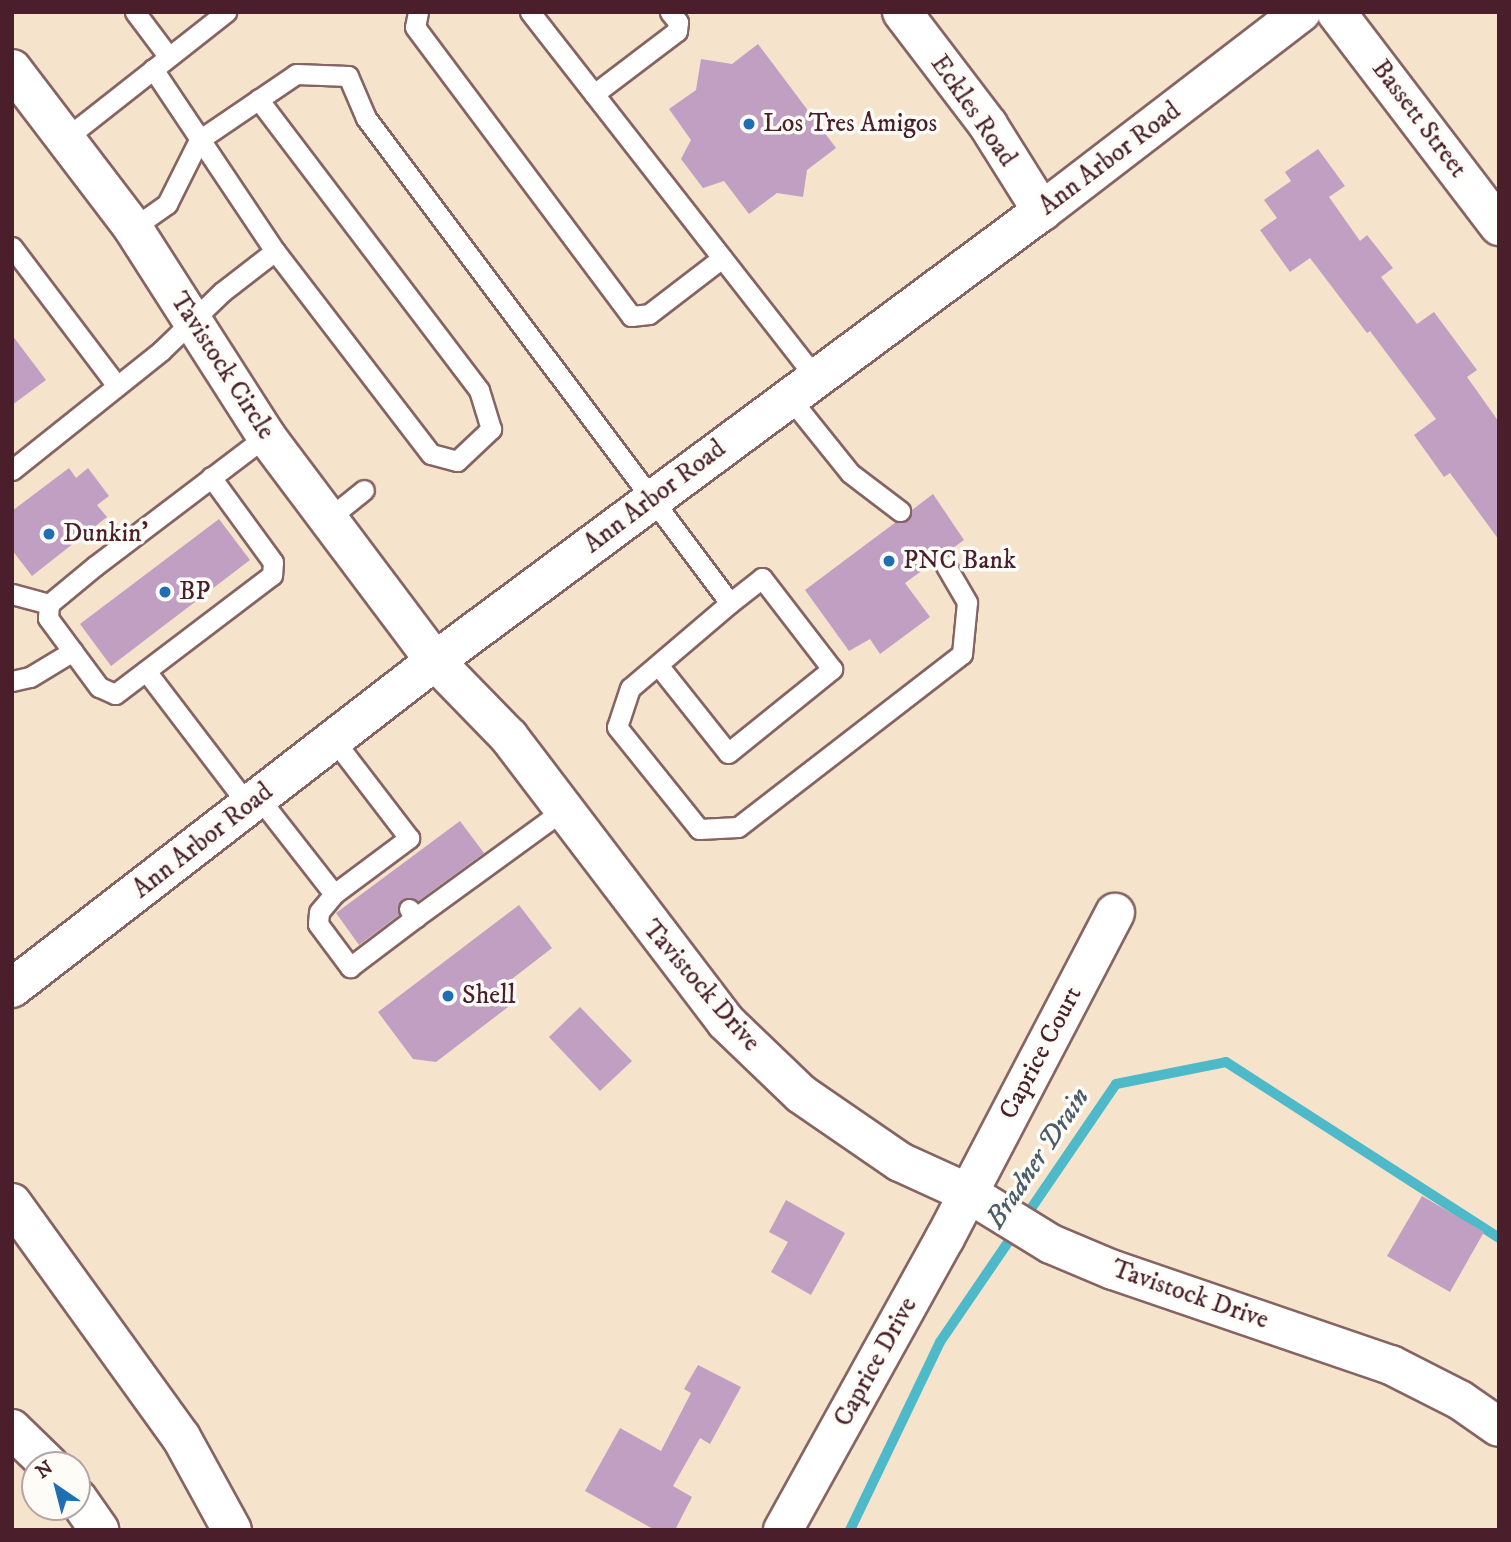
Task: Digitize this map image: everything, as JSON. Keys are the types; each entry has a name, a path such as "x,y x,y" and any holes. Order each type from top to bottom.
{"main road":[{"name":"Eckles Road","path":"902,12 988,125 1042,211"},
{"name":"Ann Arbor Road","path":"12,988 435,661 1042,211 1301,12"},
{"name":"Bassett Street","path":"1336,12 1499,226"},
{"name":"Tavistock Circle","path":"12,69 134,228 265,436 435,661"},
{"name":"Tavistock Drive","path":"435,661 509,737 562,811 726,1022 801,1094 900,1162 968,1193 1003,1219 1113,1270 1391,1365 1460,1400 1499,1427"},
{"name":"Caprice Court","path":"968,1193 1115,913"},
{"name":"Caprice Drive","path":"783,1530 968,1193"},
{"path":"12,1203 181,1437 232,1530"},
{"path":"12,1429 35,1451"}],"lane":[{"path":"135,12 198,140 275,251 431,454 457,461 491,429 479,390 258,99"},
{"path":"66,138 226,12"},
{"path":"418,12 415,26 631,316 649,314 722,258"},
{"path":"530,12 722,258 802,387 850,473 900,511"},
{"path":"594,94 677,30 678,22 670,12"},
{"path":"134,228 167,204 198,140 296,74 348,76 366,118 730,603"},
{"path":"12,247 117,386"},
{"path":"12,470 117,386 275,251"},
{"path":"211,478 273,562 272,575 115,694 99,687 48,618 50,604 211,478 265,436"},
{"path":"328,519 363,490"},
{"path":"658,665 728,752 832,669 762,578 630,688 617,727 699,829 738,827 962,654 967,602 946,566"},
{"path":"12,594 50,604"},
{"path":"12,681 30,677 73,651"},
{"path":"146,671 334,894"},
{"path":"333,739 410,838 379,871 334,894 319,912 318,924 350,967 412,913 562,811"}],"building":[{"name":"Los Tres Amigos","path":"758,44 836,148 807,170 803,197 777,193 749,214 724,181 703,188 681,159 691,140 669,109 696,90 701,59 732,64"},
{"path":"1318,149 1345,186 1329,197 1360,241 1367,235 1393,268 1381,277 1417,324 1434,312 1477,370 1467,377 1499,422 1499,540 1450,473 1444,477 1414,435 1436,419 1370,331 1367,333 1310,258 1290,272 1260,230 1277,218 1264,200 1291,181 1285,172"},
{"path":"12,335 46,380 12,405"},
{"name":"Dunkin'","path":"69,468 76,478 88,468 109,496 97,505 107,517 32,576 12,550 12,511"},
{"name":"PNC Bank","path":"933,494 964,540 905,583 930,617 880,654 870,639 849,651 805,590 896,522 905,522 912,510"},
{"name":"BP","path":"219,519 250,560 111,666 80,624"},
{"path":"460,821 484,853 418,901 402,899 399,915 359,945 336,913"},
{"path":"519,905 552,948 504,985 516,1001 436,1062 413,1059 378,1012"},
{"path":"580,1007 632,1061 600,1091 549,1037"},
{"path":"1422,1196 1484,1232 1450,1292 1387,1256"},
{"path":"786,1200 845,1233 811,1295 771,1272 788,1242 769,1232"},
{"path":"698,1365 741,1387 710,1444 700,1438 673,1486 692,1497 675,1530 655,1530 585,1491 620,1428 661,1451 691,1393 684,1389"}],"waterway":[{"name":"Bradner Drain","path":"850,1530 940,1342 1116,1084 1226,1062 1499,1238"}],"place":[{"name":"Los Tres Amigos","path":"749,124"},
{"name":"Dunkin'","path":"49,534"},
{"name":"PNC Bank","path":"889,561"},
{"name":"BP","path":"165,592"},
{"name":"Shell","path":"448,996"}]}
